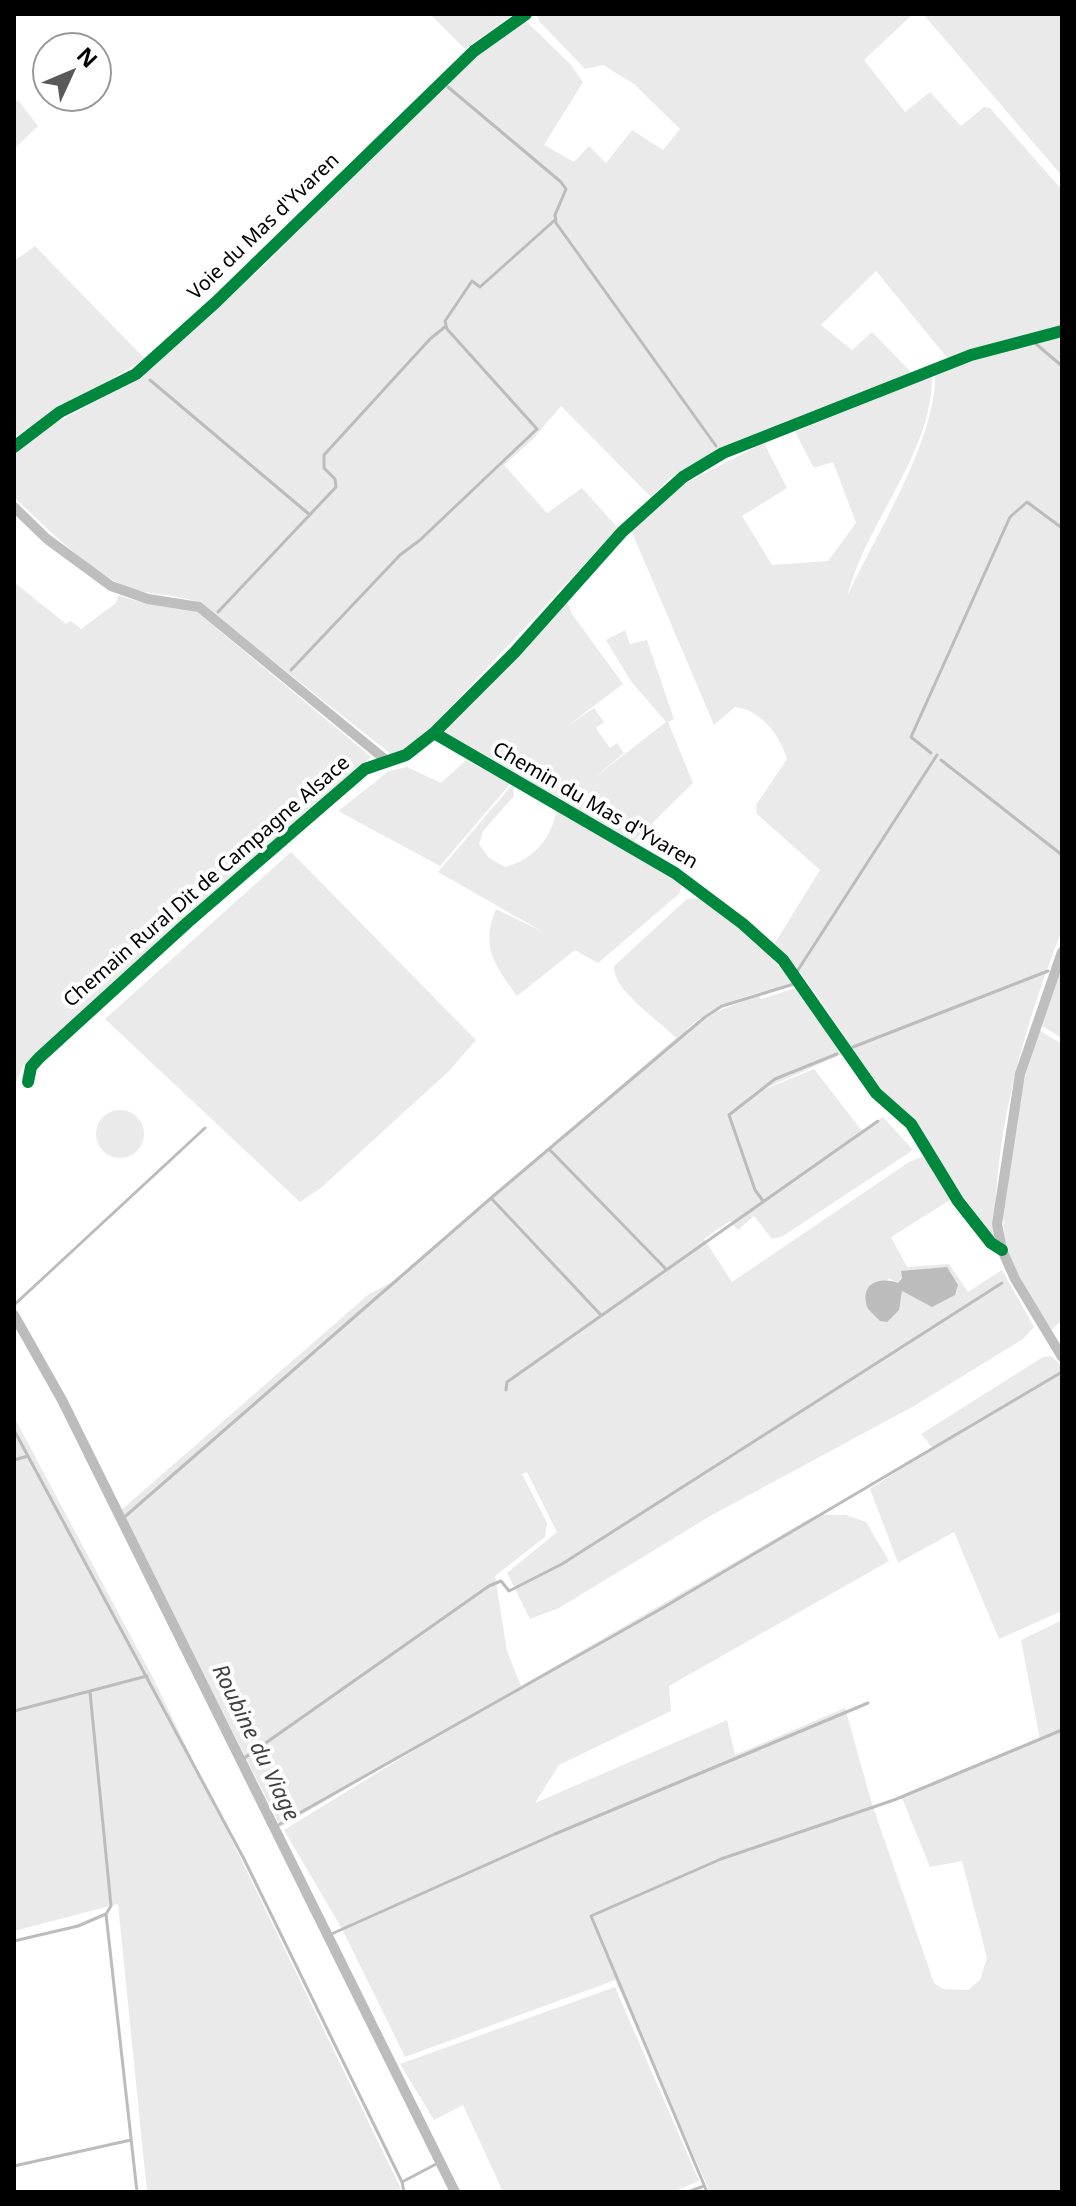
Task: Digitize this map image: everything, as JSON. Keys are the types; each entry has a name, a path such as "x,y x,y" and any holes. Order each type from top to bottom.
{"street":[{"name":"Voie du Mas d'Yvaren","path":"14,447 60,412 136,374 216,302 474,51 526,14"},
{"name":"Chemain Rural Dit de Campagne Alsace","path":"28,1082 31,1067 39,1058 187,923 365,769 406,755 434,733 515,652 622,532 683,477 747,443 971,355 1062,331"},
{"path":"14,507 47,539 111,586 137,596 199,607 387,761"},
{"name":"Chemin du Mas d'Yvaren","path":"434,733 675,873 743,924 783,960 876,1093 911,1124 958,1201 991,1243 1002,1250"},
{"path":"1062,952 1020,1074 997,1224 1002,1250 1015,1279 1062,1357"}],"shaded area":[{"path":"430,14 514,14 465,49"},
{"path":"537,14 913,14 864,60 905,112 930,92 961,126 984,107 990,108 1062,190 1062,325 991,344 949,360 876,271 821,325 852,350 872,332 914,375 737,441 670,478 651,497 561,406 533,439 504,465 547,513 582,488 618,528 431,728 402,751 391,754 198,602 129,588 78,556 14,497 14,455 54,424 143,376 258,271 474,56 525,20 570,64 583,82 544,145 574,162 589,146 606,163 632,130 663,150 680,129 634,84 603,65 585,69 539,21"},
{"path":"923,14 1062,14 1062,176"},
{"path":"18,100 38,126 14,149 14,103"},
{"path":"35,246 145,359 14,437 14,261"},
{"path":"1062,336 1062,930 1035,1004 1014,1080 1000,1158 995,1236 991,1237 914,1124 876,1086 821,1001 798,970 773,946 820,870 757,814 756,805 787,759 780,741 768,725 753,713 735,707 714,725 631,530 678,487 764,443 787,488 742,516 772,565 828,561 856,523 833,462 814,468 795,432 932,376 922,433 868,542 848,595 915,458 933,401 935,375 958,364"},
{"path":"14,582 66,624 71,621 81,629 116,603 118,595 196,611 371,757 179,922 23,1066 14,1087"},
{"path":"567,601 572,614 623,684 567,726 594,708 604,722 596,728 610,748 617,743 624,753 594,778 666,722 630,680 606,640 625,630 630,644 647,640 674,719 668,722 693,783 631,844 592,818 442,734 442,730"},
{"path":"466,760 510,784 440,866 338,811 389,771 407,767 441,783"},
{"path":"513,784 514,796 483,831 479,844 489,858 505,867 525,859 546,838 557,809 683,884 679,894 598,963 575,950 517,996 492,955 489,934 496,909 543,932 438,872"},
{"path":"291,852 476,1040 449,1071 322,1187 300,1202 105,1019"},
{"path":"700,898 741,926 796,984 723,1005 685,1031 716,1012 758,995 761,999 796,988 842,1054 741,1099 814,1069 863,1132 883,1117 913,1150 783,1236 772,1239 754,1216 738,1230 730,1221 704,1239 732,1282 909,1162 924,1156 950,1200 891,1237 907,1267 949,1264 968,1292 1002,1270 1034,1327 1023,1339 914,1406 712,1515 559,1608 530,1619 507,1573 557,1532 527,1472 522,1474 547,1523 545,1537 495,1576 507,1651 521,1686 816,1515 846,1515 866,1522 889,1561 669,1686 671,1711 559,1765 535,1803 727,1720 735,1755 845,1708 872,1804 934,1983 943,1989 968,1990 980,1980 987,1958 962,1861 930,1867 902,1798 1040,1740 1021,1640 1062,1620 1062,2192 710,2192 615,1980 405,2057 342,1929 284,1830 452,1727 281,1827 120,1511 369,1294 396,1280 676,1038 629,995 615,975 614,966 687,899","holes":["902,1277 958,1290 927,1304 902,1291 900,1302 880,1321 868,1309 889,1278 898,1283"]},
{"path":"1062,966 1062,1038 1042,1026"},
{"path":"1039,1030 1062,1044 1062,1320 1049,1332 1016,1276 1008,1257 1004,1234 1006,1176 1011,1144 1024,1080"},
{"path":"120,1110 137,1117 144,1134 137,1151 120,1158 103,1151 96,1134 103,1117"},
{"path":"947,1267 958,1285 955,1295 932,1307 902,1291 899,1310 887,1322 880,1321 868,1309 866,1293 872,1284 884,1281 898,1283 902,1278 901,1271"},
{"path":"1051,1356 1062,1366 1062,1611 999,1639 954,1532 898,1563 870,1489 933,1448 921,1434 1043,1357"},
{"path":"14,1417 152,1676 401,2189 394,2192 147,2192 118,1904 14,1931"},
{"path":"615,1987 699,2181 673,2192 503,2192 463,2105 434,2120 400,2064"}],"waterway":[{"path":"448,87 561,182 566,189 555,215 556,223 716,446"},
{"path":"291,670 400,555 420,540 537,429 447,329 445,321 472,281 480,287 556,219"},
{"path":"218,612 336,487 335,479 324,468 324,455 430,339 446,326"},
{"path":"1036,344 1062,366"},
{"path":"150,380 310,515"},
{"path":"931,753 911,737 1010,517 1027,502 1062,528"},
{"path":"796,973 937,755"},
{"path":"941,760 1062,855"},
{"path":"853,1047 1048,971"},
{"path":"121,1520 491,1198 705,1017 722,1006 794,984"},
{"path":"763,1201 755,1190 729,1115 775,1079 837,1054"},
{"path":"506,1390 507,1382 878,1121"},
{"path":"14,1305 205,1128"},
{"path":"550,1150 665,1268"},
{"path":"491,1198 600,1314"},
{"path":"240,1761 489,1586 501,1581 509,1591 562,1564 1002,1283"},
{"name":"Roubine du Viage","path":"14,1315 62,1400 455,2192"},
{"path":"273,1828 659,1610 1062,1372"},
{"path":"14,1430 244,1859 402,2182 404,2192"},
{"path":"14,1460 28,1456"},
{"path":"14,1711 147,1676"},
{"path":"90,1692 111,1906 106,1914 137,2192"},
{"path":"327,1936 555,1834 868,1703"},
{"path":"707,2192 591,1916 721,1859 894,1800 1062,1730"},
{"path":"14,1941 78,1926 106,1914"},
{"path":"14,2166 131,2140"},
{"path":"402,2182 440,2162"},
{"path":"688,2192 704,2186"}],"cycle path":[{"path":"14,447 60,412 136,374 216,302 474,51 526,14"},
{"path":"28,1082 31,1067 39,1058 187,923 365,769 406,755 434,733 515,652 622,532 683,477 723,453 971,355 1062,331"},
{"path":"434,733 675,873 743,924 783,960 876,1093 911,1124 958,1201 991,1243 1002,1250"}]}
